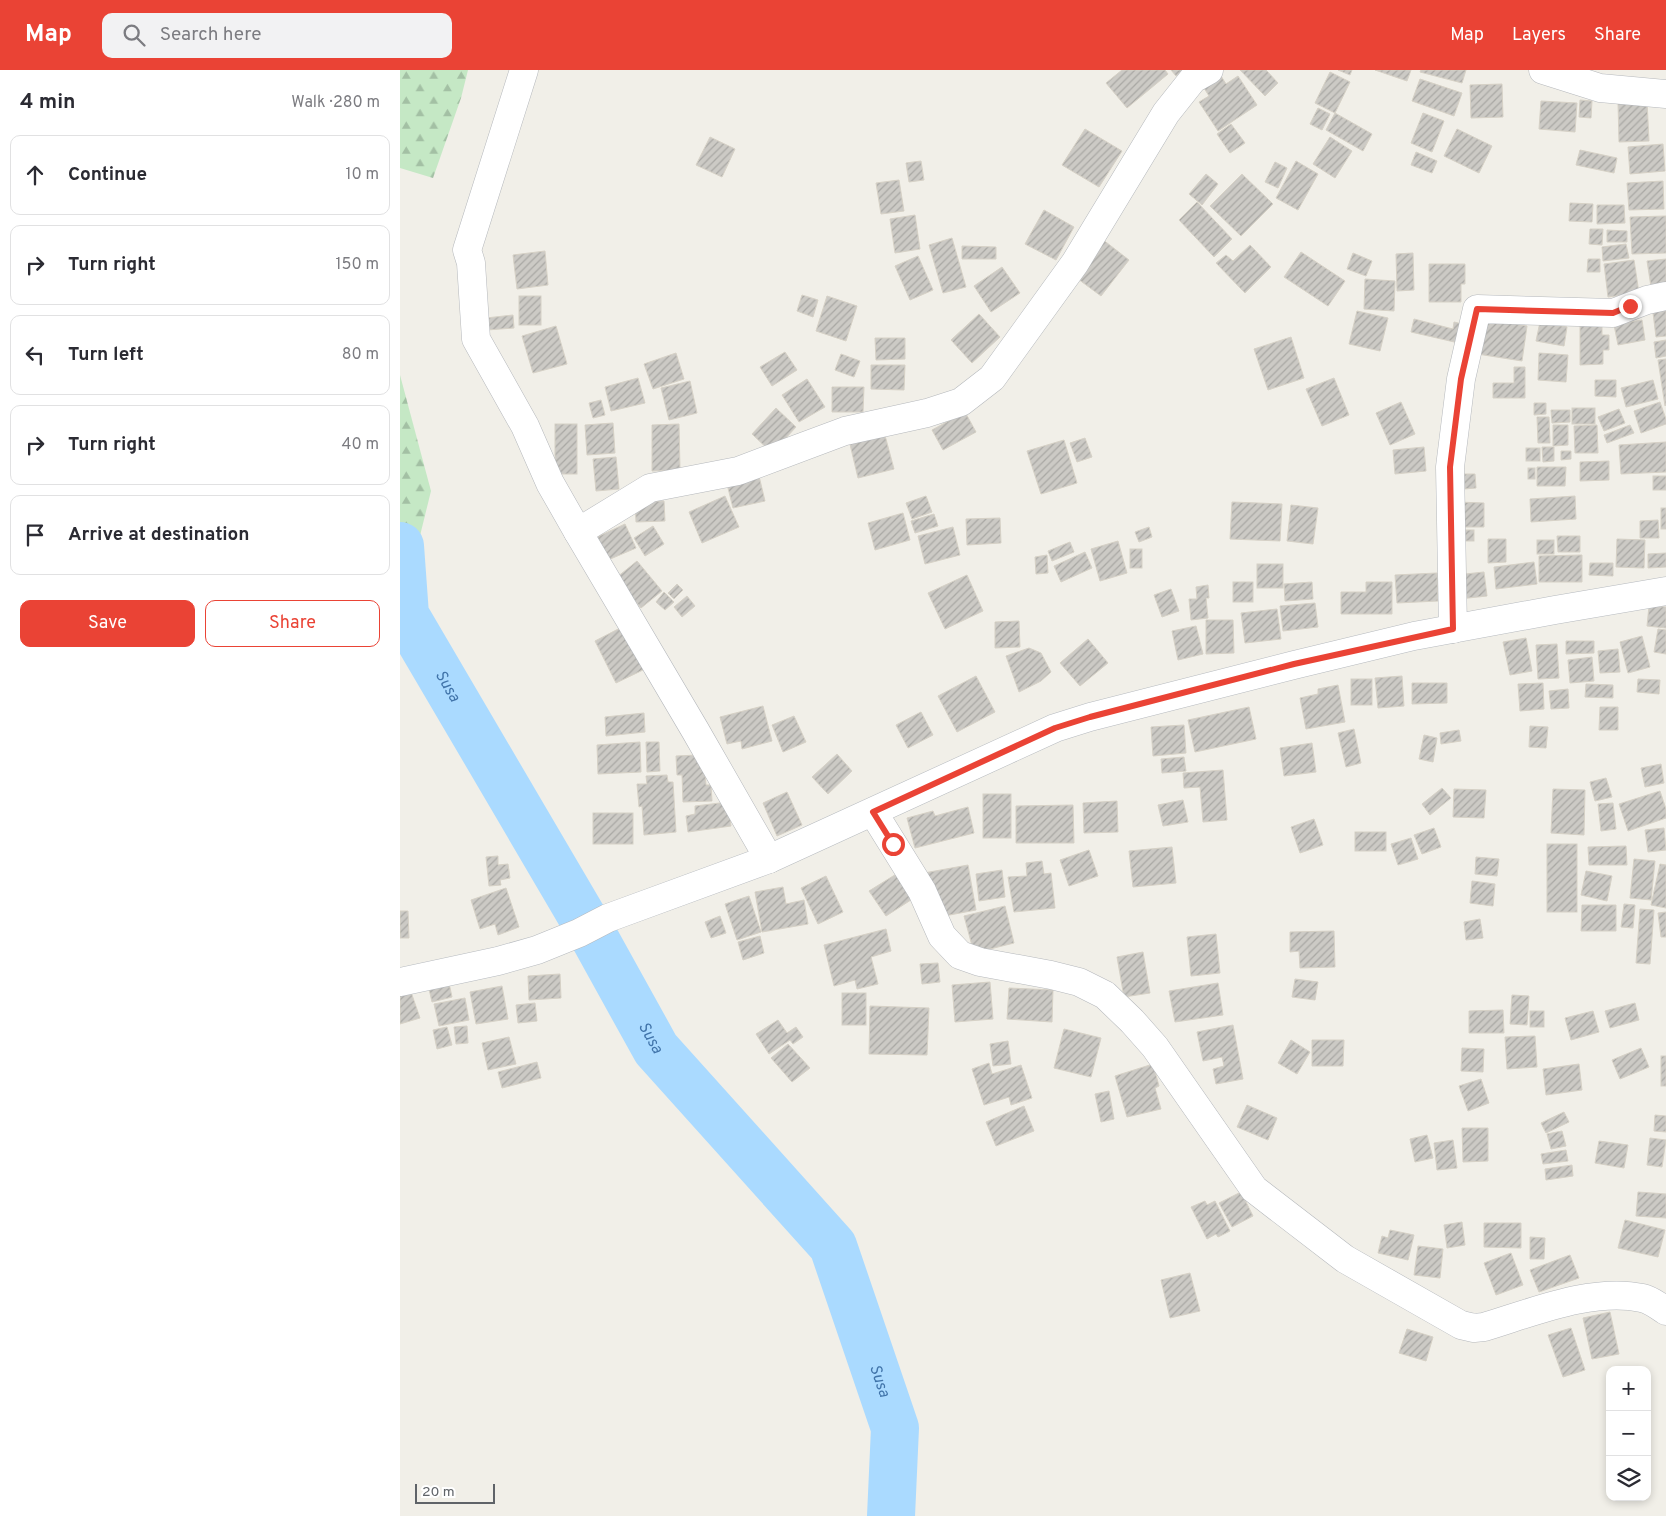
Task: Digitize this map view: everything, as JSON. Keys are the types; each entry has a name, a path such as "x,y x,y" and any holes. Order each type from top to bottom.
{"street":[{"path":"524,70 468,250 471,264 476,339 526,426 550,483 769,859"},
{"path":"578,532 650,488 738,471 844,431 927,414 961,402 992,378 1075,263 1166,113 1193,79 1209,70"},
{"path":"1543,70 1600,88 1666,94"},
{"path":"1453,629 1450,467 1461,379 1477,309 1613,313 1647,300 1666,296"},
{"path":"400,982 498,961 537,950 608,918 769,859 1055,728 1090,717 1294,664 1453,629 1666,591"},
{"path":"873,812 922,891 942,936 960,955 980,962 1051,974 1079,982 1105,995 1155,1047 1254,1189 1345,1259 1461,1325 1474,1328 1484,1327 1570,1301 1618,1295 1644,1298 1666,1311"}],"green space":[{"path":"400,70 468,70 461,98 433,178 400,168"},
{"path":"400,375 431,491 416,552 400,549"}],"building":[{"path":"1122,70 1165,70 1168,74 1127,108 1106,83"},
{"path":"1171,70 1183,70 1176,76"},
{"path":"1240,70 1266,70 1278,83 1265,96"},
{"path":"1338,70 1352,70 1350,75"},
{"path":"1375,70 1411,70 1407,81"},
{"path":"1421,70 1466,70 1462,83 1420,72"},
{"path":"1330,72 1350,82 1335,113 1315,103"},
{"path":"1221,76 1226,84 1238,76 1257,105 1218,131 1199,102 1209,96 1204,88"},
{"path":"1420,79 1462,93 1454,116 1412,101"},
{"path":"1502,84 1503,117 1471,118 1470,85"},
{"path":"1580,100 1592,101 1591,118 1579,117"},
{"path":"1541,101 1577,103 1575,132 1539,129"},
{"path":"1647,101 1649,141 1619,142 1618,102"},
{"path":"1318,108 1330,114 1322,130 1310,124"},
{"path":"1335,113 1372,134 1363,151 1326,130"},
{"path":"1423,113 1444,121 1432,152 1411,143"},
{"path":"1231,124 1245,143 1230,153 1217,134"},
{"path":"1085,129 1122,151 1099,187 1062,165"},
{"path":"1457,129 1492,146 1479,173 1444,156"},
{"path":"710,137 735,149 722,177 696,165"},
{"path":"1330,137 1352,151 1335,178 1313,164"},
{"path":"1663,144 1665,171 1630,174 1628,147"},
{"path":"1580,150 1617,158 1614,173 1576,165"},
{"path":"1416,152 1437,161 1432,173 1411,165"},
{"path":"921,161 924,180 909,182 906,163"},
{"path":"1296,161 1318,174 1298,210 1276,198"},
{"path":"1275,162 1287,168 1278,188 1265,182"},
{"path":"1206,174 1218,184 1202,205 1189,194"},
{"path":"1242,174 1273,204 1241,236 1210,206"},
{"path":"899,180 904,211 881,214 876,183"},
{"path":"1663,181 1664,209 1629,210 1627,183"},
{"path":"1197,202 1232,239 1214,257 1179,220"},
{"path":"1570,203 1593,204 1592,222 1569,221"},
{"path":"1597,205 1624,205 1625,223 1597,224"},
{"path":"1044,210 1074,227 1056,260 1025,244"},
{"path":"915,215 920,249 895,253 890,219"},
{"path":"1666,216 1666,253 1632,254 1630,217"},
{"path":"1590,229 1603,229 1602,245 1589,244"},
{"path":"1607,230 1627,231 1627,242 1607,242"},
{"path":"952,238 966,287 943,293 929,245"},
{"path":"1102,239 1129,260 1101,296 1074,276"},
{"path":"1626,244 1629,258 1603,261 1602,247"},
{"path":"1250,245 1271,267 1245,293 1216,263 1226,255 1233,261"},
{"path":"962,246 996,247 996,259 962,259"},
{"path":"545,251 548,285 517,289 513,255"},
{"path":"1301,252 1345,281 1328,306 1284,277"},
{"path":"1353,253 1372,261 1366,276 1347,269"},
{"path":"1413,253 1414,290 1397,291 1396,254"},
{"path":"918,256 933,290 910,300 895,266"},
{"path":"1588,259 1600,259 1600,272 1587,272"},
{"path":"1666,259 1666,291 1652,293 1647,261"},
{"path":"1634,260 1639,293 1608,297 1604,264"},
{"path":"1429,264 1465,264 1465,284 1461,284 1461,302 1429,302"},
{"path":"1002,267 1020,293 991,312 974,286"},
{"path":"1365,279 1395,281 1394,311 1364,309"},
{"path":"802,295 818,300 813,317 797,311"},
{"path":"519,296 541,296 541,325 519,325"},
{"path":"827,296 857,306 846,341 816,331"},
{"path":"1666,303 1666,336 1656,337 1652,305"},
{"path":"1357,311 1388,318 1380,351 1349,344"},
{"path":"979,314 1000,337 972,363 951,340"},
{"path":"513,315 514,328 487,330 486,318"},
{"path":"1602,317 1602,335 1609,335 1609,350 1603,350 1603,364 1580,365 1580,318"},
{"path":"1477,318 1527,326 1522,361 1471,353"},
{"path":"1414,319 1453,329 1454,322 1467,325 1463,344 1411,332"},
{"path":"1642,320 1645,340 1618,345 1614,325"},
{"path":"1540,322 1567,327 1564,346 1536,341"},
{"path":"556,326 567,364 533,373 522,336"},
{"path":"1291,337 1304,378 1268,390 1254,349"},
{"path":"875,338 905,338 905,359 876,360"},
{"path":"1666,340 1666,356 1656,358 1654,342"},
{"path":"785,352 797,370 772,386 760,367"},
{"path":"676,353 684,379 653,389 644,364"},
{"path":"1539,353 1568,355 1566,382 1538,380"},
{"path":"841,354 860,361 854,377 835,370"},
{"path":"1666,359 1666,405 1665,406 1658,360"},
{"path":"871,365 905,365 904,390 871,389"},
{"path":"1514,367 1525,367 1525,398 1493,398 1493,383 1514,383"},
{"path":"638,378 645,403 611,411 605,387"},
{"path":"1334,378 1349,415 1322,426 1306,389"},
{"path":"807,379 825,407 799,422 782,395"},
{"path":"1595,380 1616,380 1616,397 1595,396"},
{"path":"1653,380 1658,399 1626,407 1621,388"},
{"path":"690,381 697,413 669,420 661,388"},
{"path":"832,387 864,387 863,412 832,412"},
{"path":"601,400 605,415 593,418 589,403"},
{"path":"1401,402 1415,434 1390,445 1376,413"},
{"path":"1660,402 1666,424 1641,433 1634,411"},
{"path":"1534,403 1546,403 1546,414 1534,415"},
{"path":"776,408 796,427 772,453 752,434"},
{"path":"1572,408 1595,408 1595,424 1572,424"},
{"path":"1619,409 1625,423 1604,431 1598,417"},
{"path":"1551,410 1570,410 1570,422 1552,423"},
{"path":"965,412 976,432 943,450 932,430"},
{"path":"1537,417 1549,417 1550,443 1538,443"},
{"path":"613,423 615,453 587,455 585,425"},
{"path":"555,424 577,424 577,474 555,474"},
{"path":"679,424 680,470 652,471 652,425"},
{"path":"1553,425 1568,425 1568,445 1553,446"},
{"path":"1597,425 1598,453 1575,453 1574,426"},
{"path":"1630,425 1634,433 1607,443 1604,435"},
{"path":"883,428 894,469 858,478 848,436"},
{"path":"1085,438 1092,457 1077,462 1070,443"},
{"path":"1064,440 1077,483 1041,494 1027,451"},
{"path":"1666,442 1666,472 1621,474 1619,445"},
{"path":"1424,447 1426,471 1395,474 1393,450"},
{"path":"1542,447 1554,447 1554,461 1543,462"},
{"path":"1526,448 1540,448 1540,461 1526,461"},
{"path":"1561,451 1571,451 1571,459 1561,460"},
{"path":"616,457 619,489 596,491 593,459"},
{"path":"1609,461 1609,480 1580,481 1580,462"},
{"path":"1537,467 1566,467 1565,486 1537,486"},
{"path":"1528,468 1535,468 1535,479 1528,479"},
{"path":"1464,474 1475,474 1476,488 1464,489"},
{"path":"759,476 765,501 733,508 727,484"},
{"path":"1653,476 1666,476 1666,490 1653,490"},
{"path":"725,496 739,527 702,543 689,512"},
{"path":"926,496 932,512 912,519 906,503"},
{"path":"1575,496 1576,519 1531,522 1530,499"},
{"path":"664,501 665,521 636,522 635,502"},
{"path":"1232,502 1282,504 1280,541 1230,539"},
{"path":"1457,502 1484,503 1484,527 1457,527"},
{"path":"1291,505 1318,508 1313,544 1287,541"},
{"path":"1661,508 1666,508 1666,529 1661,529"},
{"path":"903,513 910,540 875,550 868,523"},
{"path":"934,514 938,526 915,533 911,521"},
{"path":"1000,518 1001,543 967,545 966,519"},
{"path":"1658,520 1659,538 1640,538 1640,521"},
{"path":"625,524 636,548 608,560 597,537"},
{"path":"653,526 664,544 645,556 634,538"},
{"path":"953,527 960,555 925,564 918,536"},
{"path":"1149,527 1152,537 1139,542 1135,532"},
{"path":"1461,530 1474,530 1474,541 1461,541"},
{"path":"1557,536 1580,536 1580,552 1558,552"},
{"path":"1488,539 1506,539 1506,562 1488,563"},
{"path":"1617,539 1645,540 1644,568 1616,567"},
{"path":"1537,540 1554,540 1554,554 1537,554"},
{"path":"1118,541 1127,573 1100,581 1091,549"},
{"path":"1070,542 1074,552 1052,561 1048,551"},
{"path":"1130,549 1142,549 1142,568 1130,568"},
{"path":"1085,552 1092,568 1061,582 1054,566"},
{"path":"1666,553 1666,567 1648,568 1648,554"},
{"path":"1047,555 1048,573 1036,574 1035,557"},
{"path":"1582,555 1582,582 1539,582 1539,556"},
{"path":"637,561 662,591 641,608 616,578"},
{"path":"1534,562 1537,584 1496,589 1494,567"},
{"path":"1590,563 1613,563 1613,576 1589,575"},
{"path":"1257,564 1283,564 1283,588 1257,588"},
{"path":"1484,572 1487,596 1459,599 1456,575"},
{"path":"1437,573 1438,601 1397,603 1395,575"},
{"path":"967,575 983,611 945,629 928,593"},
{"path":"1233,582 1253,582 1253,602 1233,602"},
{"path":"1312,582 1313,599 1285,601 1284,584"},
{"path":"1366,582 1392,582 1392,614 1341,614 1341,592 1366,592"},
{"path":"677,584 683,590 674,599 668,593"},
{"path":"1208,585 1209,598 1206,598 1208,618 1191,620 1189,599 1197,599 1196,587"},
{"path":"1171,589 1179,611 1162,617 1154,595"},
{"path":"664,592 674,602 665,610 656,602"},
{"path":"687,596 695,606 682,617 674,607"},
{"path":"1315,603 1318,627 1283,631 1280,606"},
{"path":"1649,606 1666,607 1666,628 1647,626"},
{"path":"1277,609 1281,639 1245,643 1241,613"},
{"path":"1206,620 1233,620 1234,653 1206,654"},
{"path":"1019,621 1020,647 995,648 995,622"},
{"path":"624,626 645,669 616,683 595,641"},
{"path":"1196,626 1203,654 1178,660 1172,631"},
{"path":"1658,629 1666,630 1666,654 1654,652"},
{"path":"1642,636 1650,667 1628,673 1620,642"},
{"path":"1526,638 1532,671 1510,675 1503,642"},
{"path":"1088,639 1108,663 1080,686 1060,663"},
{"path":"1566,641 1594,641 1594,653 1566,654"},
{"path":"1557,644 1559,678 1538,679 1536,645"},
{"path":"1029,648 1041,653 1051,672 1041,681 1019,692 1006,656"},
{"path":"1618,649 1620,672 1600,673 1598,651"},
{"path":"1592,657 1594,681 1570,683 1568,660"},
{"path":"976,676 995,712 957,732 938,696"},
{"path":"1402,676 1404,706 1378,708 1375,678"},
{"path":"1351,679 1372,679 1372,705 1351,705"},
{"path":"1638,679 1660,680 1659,694 1637,692"},
{"path":"1412,683 1447,683 1447,703 1412,704"},
{"path":"1543,683 1544,709 1520,711 1518,684"},
{"path":"1586,684 1613,685 1613,698 1585,697"},
{"path":"1338,685 1345,722 1306,729 1300,698 1318,694 1318,689"},
{"path":"1568,689 1569,708 1551,709 1549,691"},
{"path":"763,706 772,741 742,749 741,741 727,744 720,717"},
{"path":"1249,707 1256,739 1195,752 1188,720"},
{"path":"1600,707 1618,707 1618,730 1599,730"},
{"path":"921,712 933,735 908,748 896,725"},
{"path":"644,713 645,732 606,736 605,717"},
{"path":"794,716 806,742 783,752 772,725"},
{"path":"1184,725 1186,753 1153,756 1151,727"},
{"path":"1530,726 1548,727 1546,748 1529,747"},
{"path":"1354,729 1361,763 1346,767 1338,733"},
{"path":"1459,730 1461,741 1441,744 1440,733"},
{"path":"1424,735 1437,738 1433,762 1419,759"},
{"path":"640,742 641,772 598,774 597,745"},
{"path":"646,742 659,742 660,771 647,772"},
{"path":"1312,743 1316,772 1284,776 1280,748"},
{"path":"837,754 852,771 828,794 812,777"},
{"path":"698,755 705,774 706,785 711,785 712,801 683,802 682,775 677,775 676,756"},
{"path":"1184,757 1186,771 1162,773 1161,759"},
{"path":"1661,764 1664,783 1645,787 1641,768"},
{"path":"1223,770 1227,820 1203,822 1200,787 1184,788 1183,773"},
{"path":"667,775 668,782 673,782 676,832 644,835 642,806 639,807 637,784 647,784 646,776"},
{"path":"1606,778 1612,797 1595,801 1590,782"},
{"path":"1442,788 1451,798 1430,815 1422,804"},
{"path":"1454,789 1486,790 1484,818 1453,817"},
{"path":"1553,789 1585,790 1584,835 1551,833"},
{"path":"1660,791 1666,809 1666,818 1628,831 1619,804"},
{"path":"787,792 802,825 777,836 763,803"},
{"path":"983,794 1011,794 1011,838 983,838"},
{"path":"1183,800 1188,822 1163,826 1158,805"},
{"path":"1117,801 1118,832 1084,833 1083,803"},
{"path":"728,802 731,826 688,832 686,816 695,814 695,806"},
{"path":"1613,803 1616,829 1601,831 1598,804"},
{"path":"1073,805 1074,843 1016,843 1016,806"},
{"path":"968,807 974,833 915,848 907,818 933,811 935,816"},
{"path":"593,813 633,813 633,844 593,844"},
{"path":"1314,819 1323,845 1300,853 1291,827"},
{"path":"1434,828 1441,847 1422,854 1414,835"},
{"path":"1664,828 1666,850 1648,852 1645,830"},
{"path":"1355,832 1386,832 1386,851 1355,851"},
{"path":"1411,838 1418,859 1398,865 1391,844"},
{"path":"1547,844 1577,844 1577,912 1547,912"},
{"path":"1626,846 1627,865 1589,865 1588,847"},
{"path":"1172,847 1176,883 1133,887 1129,851"},
{"path":"1089,850 1098,876 1069,886 1060,860"},
{"path":"498,856 498,865 508,864 510,878 500,880 501,885 489,886 486,857"},
{"path":"1476,857 1499,859 1497,876 1475,874"},
{"path":"1634,859 1655,861 1651,900 1630,898"},
{"path":"1042,861 1044,874 1051,873 1055,908 1014,912 1008,877 1027,876 1026,863"},
{"path":"1660,864 1666,865 1666,908 1651,905"},
{"path":"968,865 976,910 939,917 924,873"},
{"path":"1002,870 1005,897 979,901 976,874"},
{"path":"1586,871 1612,876 1607,901 1581,895"},
{"path":"898,873 914,898 886,916 869,891"},
{"path":"826,876 843,912 818,924 801,888"},
{"path":"1472,881 1495,884 1493,906 1470,903"},
{"path":"783,887 786,904 804,900 808,924 762,932 755,892"},
{"path":"506,888 519,927 498,935 495,924 480,929 471,900"},
{"path":"749,896 761,932 737,940 725,904"},
{"path":"1624,904 1635,905 1633,928 1621,927"},
{"path":"1582,905 1616,905 1616,931 1581,931"},
{"path":"1005,906 1014,943 974,953 964,916"},
{"path":"1640,909 1654,910 1650,964 1636,963"},
{"path":"400,911 408,911 409,938 400,938"},
{"path":"1666,912 1666,937 1661,937 1658,913"},
{"path":"720,916 726,933 711,938 705,922"},
{"path":"1480,919 1483,938 1466,940 1464,922"},
{"path":"886,929 891,951 871,957 878,984 857,989 855,980 834,986 824,945"},
{"path":"1334,931 1335,967 1300,968 1299,951 1290,952 1290,932"},
{"path":"1216,934 1220,973 1191,976 1187,937"},
{"path":"760,936 764,953 743,960 738,942"},
{"path":"1143,952 1150,993 1124,997 1117,957"},
{"path":"938,963 940,982 922,984 920,964"},
{"path":"560,974 561,998 529,1000 528,976"},
{"path":"1295,979 1318,982 1315,1000 1292,997"},
{"path":"990,982 993,1019 955,1022 952,985"},
{"path":"449,983 452,997 432,1002 429,989"},
{"path":"1218,983 1223,1015 1175,1022 1169,991"},
{"path":"502,986 508,1019 476,1024 470,992"},
{"path":"1009,988 1053,990 1052,1022 1007,1019"},
{"path":"411,992 420,1018 400,1024 400,996"},
{"path":"842,993 866,993 866,1025 842,1025"},
{"path":"1512,995 1529,996 1527,1025 1510,1024"},
{"path":"465,998 469,1020 439,1026 434,1004"},
{"path":"535,1003 537,1021 518,1023 516,1005"},
{"path":"1635,1003 1639,1020 1610,1028 1605,1011"},
{"path":"870,1006 929,1008 927,1055 869,1054"},
{"path":"1503,1010 1504,1033 1469,1033 1469,1011"},
{"path":"1530,1011 1544,1011 1544,1027 1530,1027"},
{"path":"1593,1011 1599,1032 1571,1040 1565,1018"},
{"path":"778,1020 787,1033 796,1027 803,1037 793,1044 790,1040 769,1054 756,1034"},
{"path":"1233,1025 1243,1079 1216,1084 1213,1069 1224,1066 1222,1057 1203,1061 1197,1032"},
{"path":"467,1026 468,1043 456,1044 454,1027"},
{"path":"447,1027 452,1045 437,1049 433,1030"},
{"path":"1064,1029 1101,1038 1091,1077 1054,1068"},
{"path":"1535,1036 1537,1067 1507,1069 1505,1037"},
{"path":"509,1037 516,1064 488,1070 482,1043"},
{"path":"1291,1040 1310,1052 1297,1074 1278,1063"},
{"path":"1312,1040 1344,1040 1343,1066 1312,1066"},
{"path":"1008,1041 1011,1064 993,1066 990,1044"},
{"path":"788,1044 810,1068 792,1082 771,1058"},
{"path":"1462,1048 1484,1049 1483,1072 1461,1071"},
{"path":"1641,1048 1649,1067 1620,1079 1612,1060"},
{"path":"1661,1056 1666,1056 1666,1086 1661,1086"},
{"path":"537,1062 541,1078 502,1088 498,1072"},
{"path":"989,1063 992,1074 1021,1065 1032,1098 1011,1105 1009,1097 984,1105 972,1069"},
{"path":"1153,1064 1159,1086 1155,1088 1161,1109 1127,1117 1115,1076"},
{"path":"1579,1064 1582,1090 1546,1095 1543,1069"},
{"path":"1481,1079 1489,1103 1468,1111 1459,1086"},
{"path":"1109,1091 1114,1119 1101,1122 1095,1094"},
{"path":"1247,1105 1277,1118 1268,1140 1237,1127"},
{"path":"1024,1106 1034,1131 996,1146 986,1122"},
{"path":"1564,1112 1569,1122 1546,1133 1541,1123"},
{"path":"1655,1115 1666,1116 1666,1132 1654,1131"},
{"path":"1462,1128 1488,1128 1488,1161 1463,1162"},
{"path":"1562,1131 1566,1146 1551,1149 1547,1134"},
{"path":"1427,1135 1433,1158 1415,1162 1410,1139"},
{"path":"1650,1138 1666,1140 1662,1167 1647,1165"},
{"path":"1453,1140 1457,1168 1437,1170 1434,1143"},
{"path":"1599,1141 1628,1145 1624,1168 1595,1163"},
{"path":"1566,1150 1568,1161 1543,1164 1541,1154"},
{"path":"1572,1165 1573,1176 1546,1180 1545,1169"},
{"path":"1241,1192 1253,1216 1232,1227 1219,1203"},
{"path":"1638,1192 1666,1194 1666,1218 1636,1216"},
{"path":"1205,1201 1207,1205 1215,1201 1230,1231 1218,1237 1216,1234 1207,1239 1191,1207"},
{"path":"1625,1220 1665,1230 1658,1257 1618,1248"},
{"path":"1462,1222 1465,1245 1447,1248 1444,1225"},
{"path":"1484,1223 1521,1223 1521,1248 1484,1247"},
{"path":"1390,1230 1414,1235 1408,1260 1378,1253 1382,1236 1388,1238"},
{"path":"1530,1237 1545,1238 1544,1259 1530,1259"},
{"path":"1418,1246 1443,1249 1440,1278 1414,1275"},
{"path":"1511,1253 1523,1285 1496,1295 1484,1263"},
{"path":"1570,1255 1579,1278 1539,1292 1530,1270"},
{"path":"1190,1273 1200,1311 1170,1318 1161,1280"},
{"path":"1610,1312 1619,1354 1592,1359 1583,1318"},
{"path":"1571,1328 1585,1370 1563,1377 1548,1335"},
{"path":"1407,1329 1433,1337 1426,1361 1399,1353"}],"waterway":[{"name":"Susa","path":"400,546 405,615 594,937 656,1049 833,1246 895,1428 891,1516"}],"route":[{"path":"893,844 873,812 1055,728 1090,717 1294,664 1414,636 1453,629 1450,467 1461,379 1477,309 1613,313 1630,306"}]}
